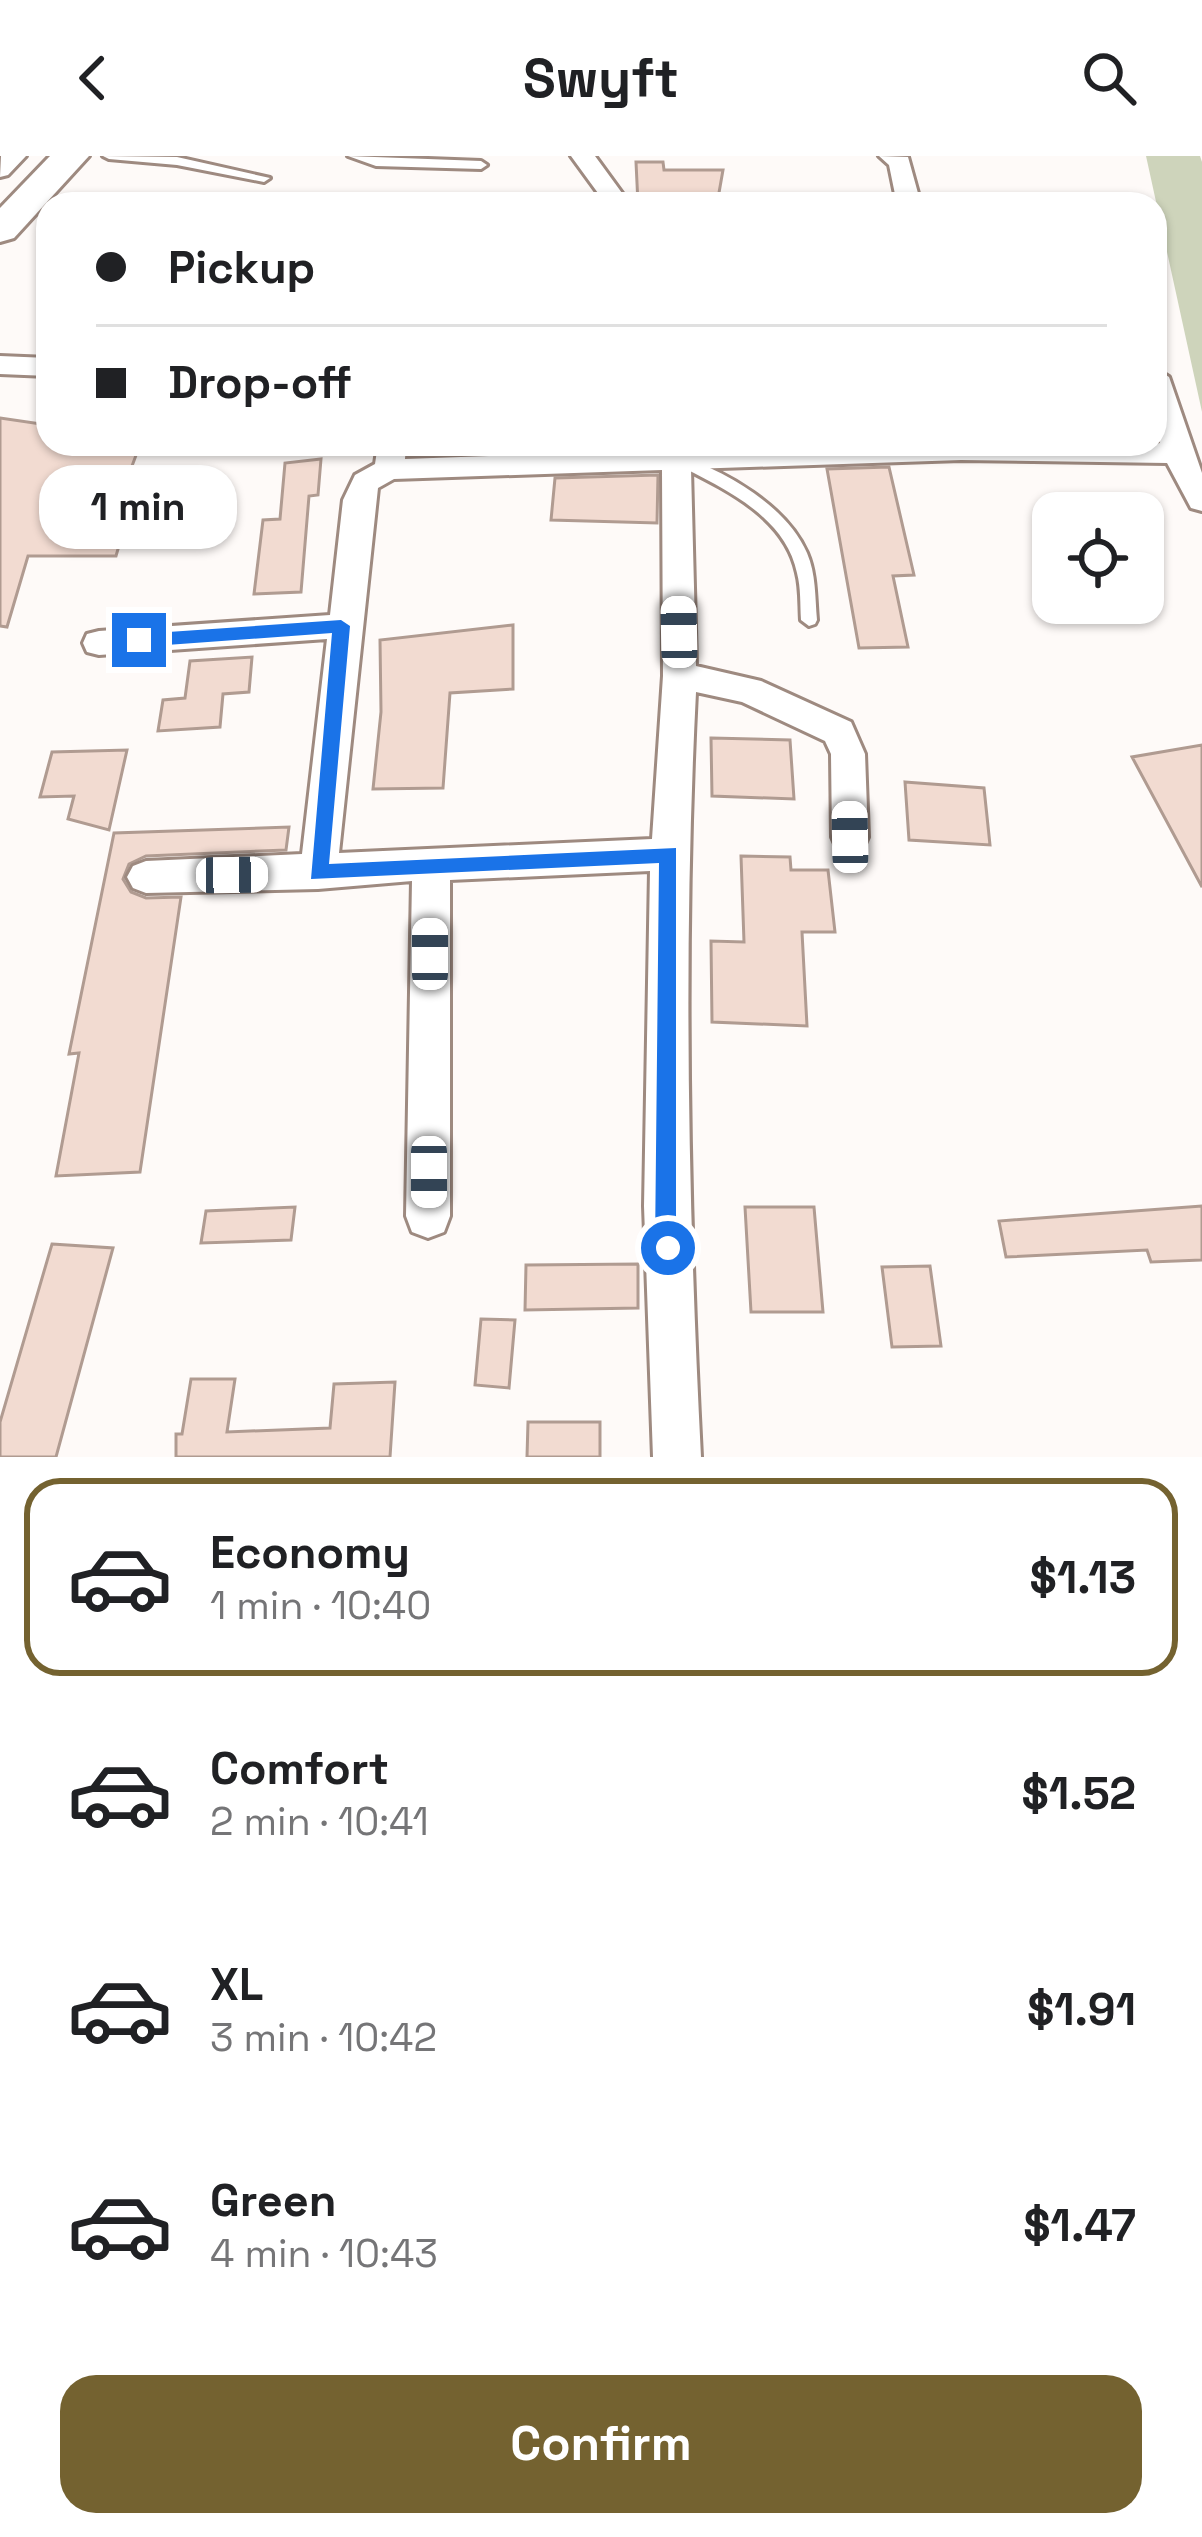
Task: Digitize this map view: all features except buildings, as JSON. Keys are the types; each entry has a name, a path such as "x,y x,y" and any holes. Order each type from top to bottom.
{"main road":[{"path":"36,192 71,156"},
{"path":"0,230 36,192"}],"street":[{"path":"0,170 14,156"},
{"path":"583,156 609,192"},
{"path":"891,156 900,162 906,192"},
{"path":"0,365 36,367"},
{"path":"1167,417 1178,453 1202,501"},
{"path":"1167,453 1178,453"},
{"path":"318,873 358,500 365,482 391,457 438,456"},
{"path":"676,456 680,676 669,854 666,1206 677,1457"},
{"path":"98,643 341,626"},
{"path":"680,676 748,690 839,732 848,754 850,837"},
{"path":"146,877 669,854"},
{"path":"428,1216 431,867"}],"lane":[{"path":"109,156 177,161 265,178"},
{"path":"355,156 376,163 481,165"},
{"path":"683,456 746,498 796,545 805,569 808,620"}],"green space":[{"path":"1146,156 1200,156 1202,412 1167,252 1167,192 1154,192"}],"route":[{"path":"139,640 341,626 318,873 669,854 668,1248"}]}
